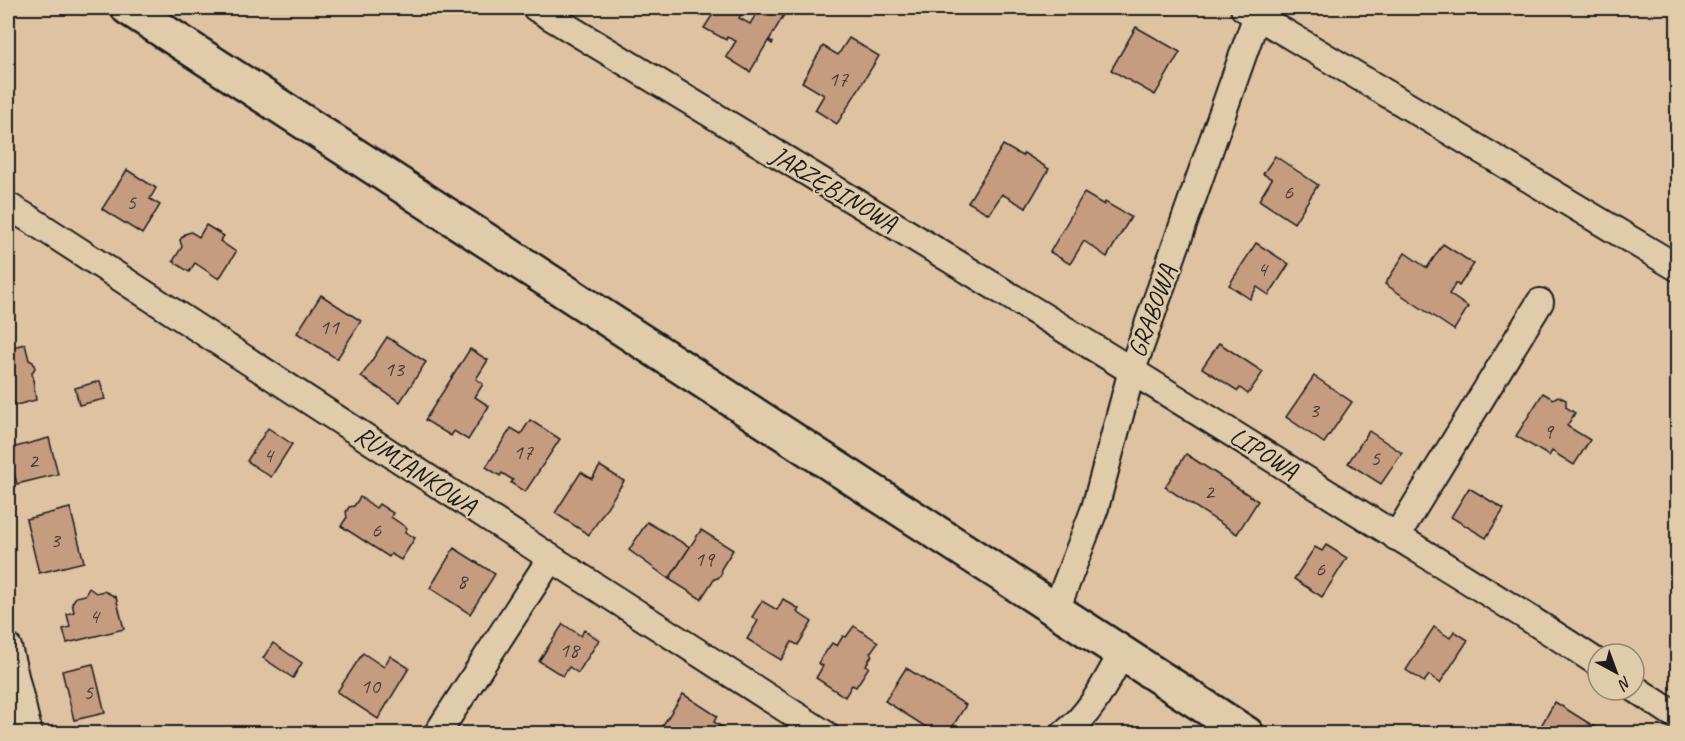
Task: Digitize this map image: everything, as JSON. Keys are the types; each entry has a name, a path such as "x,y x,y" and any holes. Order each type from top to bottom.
{"main road":[{"path":"128,8 1247,734"}],"street":[{"name":"JARZĘBINOWA","path":"536,8 1132,370"},
{"name":"GRABOWA","path":"1056,610 1095,508 1132,370 1251,11"},
{"path":"1251,11 1677,268"},
{"name":"RUMIANKOWA","path":"8,206 825,734"},
{"path":"1396,537 1540,302"},
{"name":"LIPOWA","path":"1132,370 1586,655"},
{"path":"437,734 551,558"},
{"path":"8,647 29,734"},
{"path":"1064,734 1078,723 1098,695 1122,653"},
{"path":"1646,696 1677,717"}],"building":[{"path":"717,8 745,8 739,18 750,24 760,8 788,8 769,40 773,42 772,44 768,41 750,72 726,57 736,41 727,37 726,40 704,28"},
{"path":"1136,27 1180,52 1155,95 1111,70"},
{"path":"849,38 879,56 837,124 815,110 824,95 802,82 823,46 838,55"},
{"path":"1003,145 1022,156 1024,153 1049,169 1026,208 1002,194 989,214 968,202"},
{"path":"1275,156 1318,185 1294,223 1259,200 1272,179 1263,174"},
{"path":"127,170 156,188 150,199 160,205 142,234 102,209"},
{"path":"1084,193 1131,217 1107,257 1084,241 1070,264 1050,252"},
{"path":"206,225 224,236 220,241 236,252 219,279 195,263 189,272 173,261 182,247 180,240 185,234 191,232 199,237"},
{"path":"1256,243 1289,264 1269,295 1257,287 1250,299 1229,285"},
{"path":"1443,244 1474,264 1459,286 1456,283 1449,294 1468,307 1454,330 1385,284 1405,253 1427,268"},
{"path":"321,295 361,321 337,359 297,333"},
{"path":"387,337 426,362 400,402 361,377"},
{"path":"1219,343 1263,372 1248,394 1240,388 1238,391 1202,368"},
{"path":"25,344 29,360 33,362 35,368 32,373 36,400 8,407 8,348"},
{"path":"470,349 488,360 476,379 483,384 475,397 489,406 468,440 454,431 451,436 425,420"},
{"path":"1314,376 1352,402 1324,443 1286,417"},
{"path":"100,381 105,399 79,405 75,388"},
{"path":"1543,393 1553,399 1558,396 1566,400 1566,407 1575,413 1567,426 1590,440 1574,465 1552,451 1549,456 1516,436"},
{"path":"530,420 560,439 525,492 511,483 513,480 502,473 500,476 486,467 511,428 521,434"},
{"path":"268,428 292,444 271,477 247,461"},
{"path":"1369,431 1402,453 1381,484 1348,463"},
{"path":"49,438 58,474 17,484 8,449"},
{"path":"1186,454 1258,501 1237,534 1165,487"},
{"path":"600,466 624,481 589,535 555,513 581,472 592,479"},
{"path":"1469,488 1504,509 1486,538 1451,517"},
{"path":"360,497 376,508 379,504 393,513 391,517 407,528 405,532 415,538 401,560 391,554 389,557 341,526 347,517 346,512 349,507 354,506"},
{"path":"70,508 84,562 39,573 26,519"},
{"path":"647,522 690,547 669,579 629,550"},
{"path":"701,530 733,550 721,569 722,573 714,579 701,599 669,579"},
{"path":"1326,545 1347,558 1322,597 1294,579 1315,547 1322,551"},
{"path":"454,548 495,574 470,614 430,588"},
{"path":"89,588 96,593 104,591 116,597 124,629 67,643 63,629 70,627 67,614 74,612 72,603 76,597 85,595"},
{"path":"783,599 799,609 797,612 812,622 798,645 792,642 781,660 747,639 758,621 752,617 762,601 777,610"},
{"path":"563,624 581,636 584,630 599,640 578,673 569,667 563,676 539,661"},
{"path":"854,626 878,642 870,653 872,655 866,665 869,667 856,687 852,685 845,697 816,678 823,666 818,663 832,643 837,646 843,636 846,637"},
{"path":"1434,627 1450,638 1454,631 1468,640 1440,683 1429,675 1424,682 1406,670"},
{"path":"273,643 302,663 293,678 263,658"},
{"path":"363,653 384,667 390,656 409,668 378,719 337,692"},
{"path":"93,664 105,713 74,720 62,671"},
{"path":"906,668 966,705 948,734 937,734 885,701"},
{"path":"683,694 717,716 714,722 725,729 722,734 664,734 659,731"},
{"path":"1555,702 1606,734 1536,734"}]}
